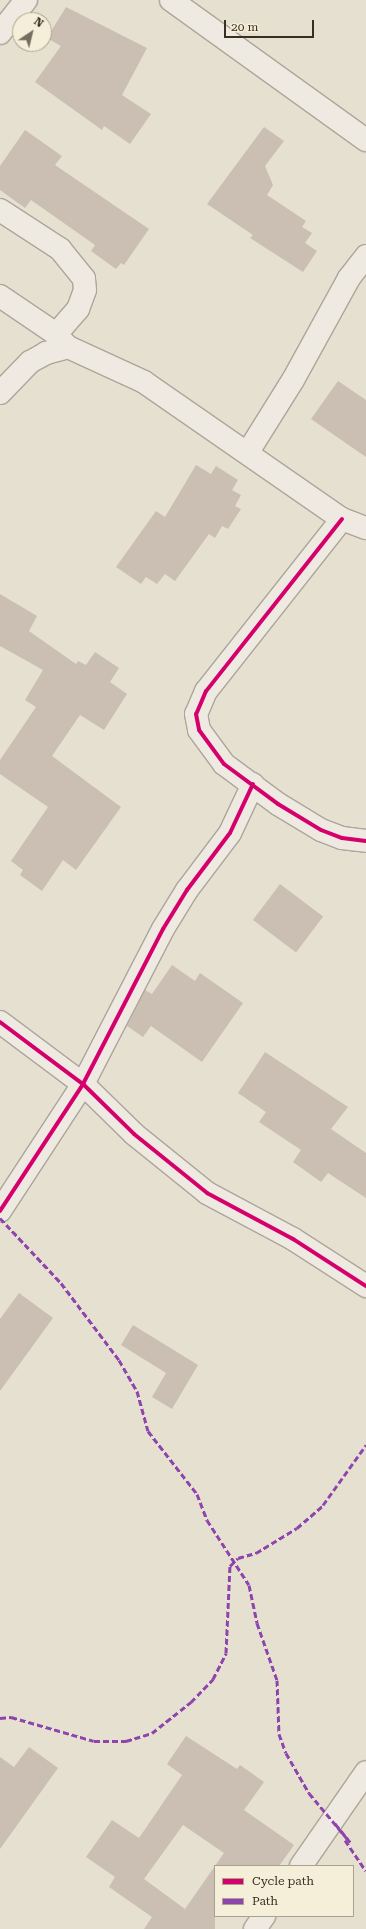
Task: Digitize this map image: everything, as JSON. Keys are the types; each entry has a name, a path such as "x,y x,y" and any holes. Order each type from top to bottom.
{"street":[{"path":"171,0 366,140"},
{"path":"0,210 60,249 84,279 85,290 78,309 62,340 30,362 0,393"},
{"path":"248,452 293,380 349,278 366,256"},
{"path":"0,296 62,340 144,382 342,518 366,528"},
{"path":"342,518 206,691 196,714 199,730 209,746 224,764 278,804 321,830 342,838 366,841"},
{"path":"0,1211 83,1084 163,929 187,890 230,833 253,784"},
{"path":"0,1022 83,1084 134,1134 207,1192 293,1239 366,1286"},
{"path":"302,1865 366,1772"},
{"path":"255,1929 263,1917"}],"building":[{"path":"66,7 147,48 122,95 151,114 130,144 104,126 102,130 35,82 61,46 52,41 52,30"},
{"path":"264,127 284,141 265,166 273,185 267,195 306,221 302,227 312,233 305,243 317,251 303,272 250,238 253,235 207,204"},
{"path":"25,130 62,156 55,165 149,229 124,265 121,263 116,269 91,251 95,245 31,200 25,208 0,190 0,166"},
{"path":"338,381 366,400 366,457 311,419"},
{"path":"196,465 211,474 216,466 238,480 232,490 241,495 235,506 241,509 228,529 222,526 215,538 209,534 175,581 165,574 157,584 146,577 141,584 116,567 156,511 165,517"},
{"path":"0,594 37,616 29,631 76,664 78,661 86,665 95,652 119,668 110,682 127,694 104,730 80,715 52,756 121,807 76,870 63,860 42,891 20,875 23,870 11,861 48,807 0,774 0,760 36,707 25,700 43,670 0,646"},
{"path":"280,884 323,916 296,952 253,920"},
{"path":"172,965 195,981 200,973 243,1003 202,1062 151,1026 143,1037 127,1026 145,990 152,994"},
{"path":"265,1052 348,1107 331,1129 366,1153 366,1198 328,1173 321,1182 293,1162 301,1150 259,1122 266,1112 238,1093"},
{"path":"19,1293 53,1318 0,1391 0,1319"},
{"path":"133,1325 198,1365 172,1409 152,1397 166,1373 121,1345"},
{"path":"186,1736 237,1769 240,1765 264,1782 244,1810 294,1845 280,1865 216,1865 224,1853 183,1825 144,1879 185,1909 214,1867 215,1929 144,1929 152,1917 109,1887 115,1877 86,1857 112,1820 139,1838 182,1775 167,1764"},
{"path":"29,1747 58,1768 0,1849 0,1757 14,1767"}],"marked path":[{"path":"0,1218 61,1283 119,1360 137,1391 148,1431 197,1494 207,1520 249,1585 257,1623 277,1680 279,1734 286,1753 309,1793 350,1842 333,1821"},
{"path":"0,1718 11,1717 94,1741 126,1741 152,1733 191,1702 213,1679 226,1653 230,1566 238,1558 256,1553 297,1528 323,1505 366,1445"},
{"path":"345,1840 366,1871"}],"cycle path":[{"path":"342,519 206,691 196,714 199,730 224,764 278,804 321,830 342,838 366,841"},
{"path":"0,1211 83,1084 163,929 187,890 230,833 253,784"},
{"path":"0,1022 83,1084 134,1134 207,1193 293,1239 366,1286"}]}
